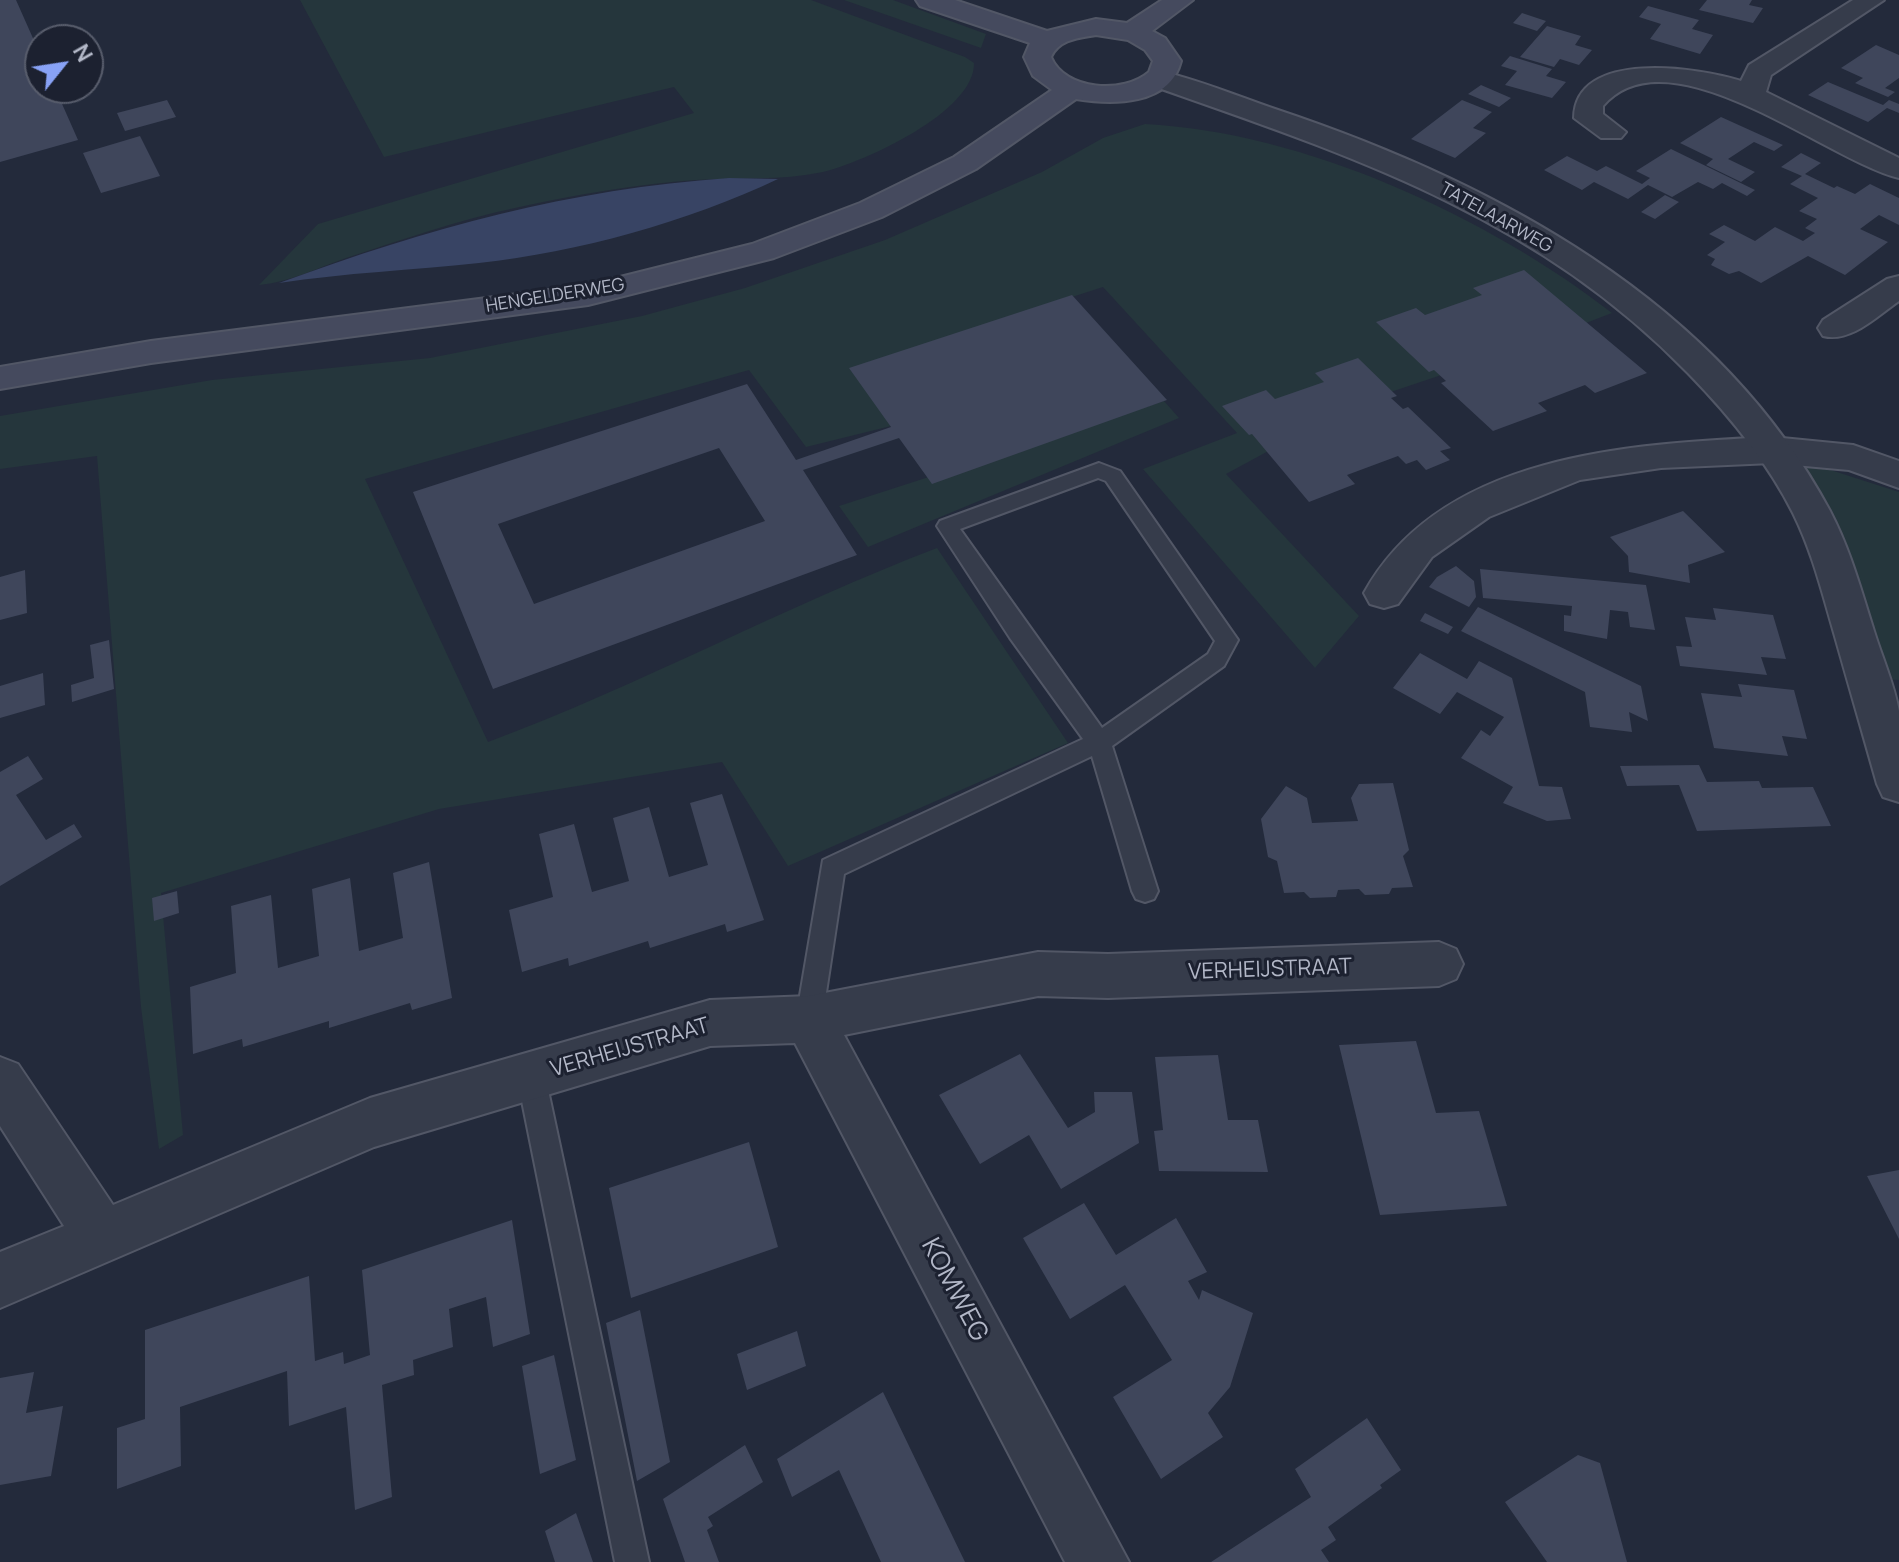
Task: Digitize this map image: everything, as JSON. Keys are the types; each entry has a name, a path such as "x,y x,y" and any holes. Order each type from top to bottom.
{"main road":[{"path":"929,0 1048,40"},
{"path":"1132,32 1180,0"},
{"path":"1115,28 1132,32 1146,37 1164,53 1167,61 1160,79 1144,89 1095,95 1070,90 1041,72 1036,60 1039,49 1048,40 1078,29 1115,28"},
{"name":"HENGELDERWEG","path":"0,378 151,352 588,295 763,251 871,210 965,163 1070,90"}],"street":[{"path":"1751,93 1759,71 1871,0"},
{"path":"1611,132 1589,118 1589,105 1610,84 1659,74 1751,93 1767,106 1899,169"},
{"name":"TATELAARWEG","path":"1160,79 1382,158 1468,200 1559,252 1604,282 1691,352 1725,387 1804,498 1831,555 1899,784"},
{"path":"1835,328 1899,286"},
{"path":"1384,593 1418,547 1476,507 1574,468 1661,455 1772,450 1853,458 1899,475"},
{"name":"VERHEIJSTRAAT","path":"0,1280 370,1123 710,1023 809,1019 1038,974 1108,976 1439,964"},
{"name":"KOMWEG","path":"809,1019 1098,1562"},
{"path":"0,1081 101,1235"}],"lane":[{"path":"809,1019 832,868 1099,742 1216,660 1227,640 1113,476 1099,470 947,526 1018,632 1099,742 1145,891"},
{"path":"531,1076 632,1562"}],"shaded area":[{"path":"300,0 811,0 974,63 969,81 957,99 937,116 889,146 823,172 791,177 651,184 537,203 451,224 293,278 259,285 318,224 694,113 674,87 384,157"},
{"path":"844,0 893,0 986,34 981,48"},
{"path":"1145,124 1206,130 1267,143 1391,185 1509,244 1563,277 1612,313 1516,350 1355,404 1226,474 1359,616 1315,668 1143,469 1237,433 1103,287 852,368 891,426 806,447 749,370 365,479 488,742 601,696 824,595 937,548 1068,743 788,866 722,762 439,809 161,893 183,1135 159,1149 141,1007 97,456 0,469 0,416 212,380 430,358 642,316 745,288 885,240 1042,172 1103,138"},
{"path":"1164,401 1179,418 868,547 839,506"},
{"path":"1812,464 1899,492 1899,680 1881,679 1847,550 1802,467"}],"water":[{"path":"729,178 778,179 670,222 594,243 479,263 279,283 390,245 500,214 612,191"}],"building":[{"path":"0,0 16,0 27,24 24,24 24,104 62,104 78,140 0,162"},
{"path":"1707,0 1752,0 1749,5 1763,8 1753,23 1699,10"},
{"path":"1648,6 1699,20 1692,29 1713,35 1700,54 1650,39 1661,24 1639,17"},
{"path":"1522,13 1546,21 1537,31 1513,23"},
{"path":"1547,26 1581,36 1575,45 1592,50 1579,65 1560,59 1554,67 1520,57"},
{"path":"1876,45 1899,55 1899,78 1885,88 1895,92 1888,97 1855,83 1863,78 1841,68"},
{"path":"1510,56 1552,69 1546,76 1566,82 1552,98 1505,85 1517,71 1501,66"},
{"path":"1828,82 1883,105 1889,100 1899,104 1899,113 1887,108 1868,122 1808,95"},
{"path":"1481,85 1511,98 1499,107 1468,94"},
{"path":"167,100 176,117 125,131 117,113"},
{"path":"1462,100 1492,112 1473,128 1486,133 1455,158 1411,139"},
{"path":"1721,117 1783,145 1774,151 1754,142 1728,159 1755,172 1741,182 1706,165 1713,159 1680,143"},
{"path":"140,136 160,176 101,193 83,153"},
{"path":"1671,149 1755,190 1747,196 1722,183 1713,189 1698,182 1672,197 1648,185 1628,199 1594,182 1582,190 1544,170 1567,156 1597,171 1606,166 1642,184 1650,178 1636,171"},
{"path":"1801,153 1821,163 1805,174 1834,188 1837,186 1855,194 1870,184 1899,198 1899,225 1879,215 1860,229 1888,242 1845,275 1808,256 1761,283 1739,271 1729,274 1711,265 1715,259 1707,255 1725,242 1709,234 1724,225 1755,241 1775,227 1803,241 1815,233 1805,228 1817,219 1799,211 1818,198 1790,184 1802,176 1781,167"},
{"path":"1665,195 1679,202 1655,219 1641,212"},
{"path":"1524,270 1647,373 1595,393 1585,385 1538,403 1547,411 1493,431 1441,383 1446,381 1434,370 1429,372 1376,322 1416,308 1425,315 1482,295 1473,288"},
{"path":"1072,295 1167,400 932,484 899,438 803,470 857,555 493,689 413,492 747,384 796,460 891,427 849,368","holes":["719,448 765,521 534,604 498,524"]},
{"path":"1358,358 1397,396 1391,398 1403,409 1408,407 1451,448 1440,451 1450,460 1426,470 1417,460 1406,464 1398,456 1347,475 1355,484 1309,502 1252,434 1249,435 1222,406 1266,390 1275,399 1324,382 1315,373"},
{"path":"1683,511 1725,552 1688,565 1690,583 1629,572 1628,556 1610,537"},
{"path":"1456,566 1474,581 1476,597 1469,607 1429,587 1437,577"},
{"path":"1480,569 1646,585 1655,630 1630,627 1628,612 1610,610 1607,639 1564,631 1564,615 1571,616 1572,606 1483,598"},
{"path":"25,570 27,613 0,620 0,577"},
{"path":"1478,607 1641,686 1648,721 1629,712 1632,732 1590,727 1585,692 1461,631"},
{"path":"1713,608 1773,615 1786,659 1761,657 1767,675 1680,666 1676,646 1692,647 1685,617 1716,620"},
{"path":"1425,613 1453,627 1448,634 1420,621"},
{"path":"109,640 114,689 72,702 71,685 94,678 90,645"},
{"path":"1420,653 1467,679 1479,661 1512,678 1539,786 1562,787 1571,819 1547,821 1503,803 1513,787 1461,758 1481,730 1490,736 1504,717 1457,692 1440,714 1393,688"},
{"path":"43,673 45,705 0,718 0,686"},
{"path":"1738,684 1794,690 1807,739 1782,736 1788,756 1714,748 1701,693 1742,697"},
{"path":"28,756 43,779 16,795 46,840 74,824 82,837 0,886 0,772"},
{"path":"1699,765 1707,782 1759,781 1762,788 1813,787 1831,826 1697,831 1679,785 1627,786 1620,766"},
{"path":"1393,783 1409,850 1403,856 1413,887 1392,888 1389,894 1365,895 1359,889 1338,890 1336,897 1310,898 1304,892 1284,893 1277,861 1268,857 1261,819 1286,786 1307,798 1312,823 1358,821 1351,798 1359,784"},
{"path":"722,794 764,920 727,932 725,924 650,948 648,941 569,966 568,958 522,972 509,910 553,897 539,834 574,824 592,892 629,881 613,818 649,807 669,877 708,865 690,803"},
{"path":"429,862 452,998 412,1010 410,1003 329,1028 329,1021 243,1047 242,1039 193,1054 190,987 236,973 231,906 271,895 278,968 319,956 312,889 350,878 359,951 403,938 393,873"},
{"path":"177,891 179,913 154,921 152,898"},
{"path":"1416,1041 1436,1113 1479,1111 1507,1206 1380,1215 1339,1045"},
{"path":"1020,1054 1068,1128 1095,1112 1094,1092 1132,1092 1139,1143 1061,1189 1029,1135 980,1164 939,1095"},
{"path":"1218,1055 1228,1120 1258,1120 1268,1172 1159,1171 1154,1131 1163,1130 1155,1057"},
{"path":"749,1142 778,1247 631,1298 609,1188"},
{"path":"1899,1170 1899,1239 1867,1176"},
{"path":"1084,1203 1116,1255 1176,1218 1207,1272 1188,1281 1199,1300 1202,1290 1253,1313 1230,1387 1208,1413 1223,1437 1161,1479 1113,1397 1172,1360 1125,1285 1070,1319 1023,1238"},
{"path":"512,1220 530,1334 493,1347 486,1297 449,1309 453,1347 413,1360 414,1375 382,1385 392,1497 355,1510 346,1407 289,1426 287,1371 180,1407 181,1466 117,1489 117,1428 145,1419 145,1330 309,1276 315,1361 343,1352 344,1364 370,1355 362,1270"},
{"path":"640,1310 670,1462 637,1481 606,1323"},
{"path":"797,1331 806,1366 747,1390 737,1354"},
{"path":"554,1355 576,1460 540,1474 522,1366"},
{"path":"34,1372 26,1413 63,1406 51,1476 0,1485 0,1378"},
{"path":"883,1392 965,1562 881,1562 839,1470 792,1497 777,1459"},
{"path":"1367,1418 1401,1470 1380,1485 1382,1488 1328,1527 1336,1540 1321,1550 1329,1562 1211,1562 1311,1497 1295,1469"},
{"path":"745,1445 763,1482 708,1517 713,1526 707,1530 719,1562 685,1562 663,1499"},
{"path":"1578,1455 1600,1463 1627,1562 1547,1562 1505,1502"},
{"path":"576,1513 593,1562 555,1562 545,1531"}]}
